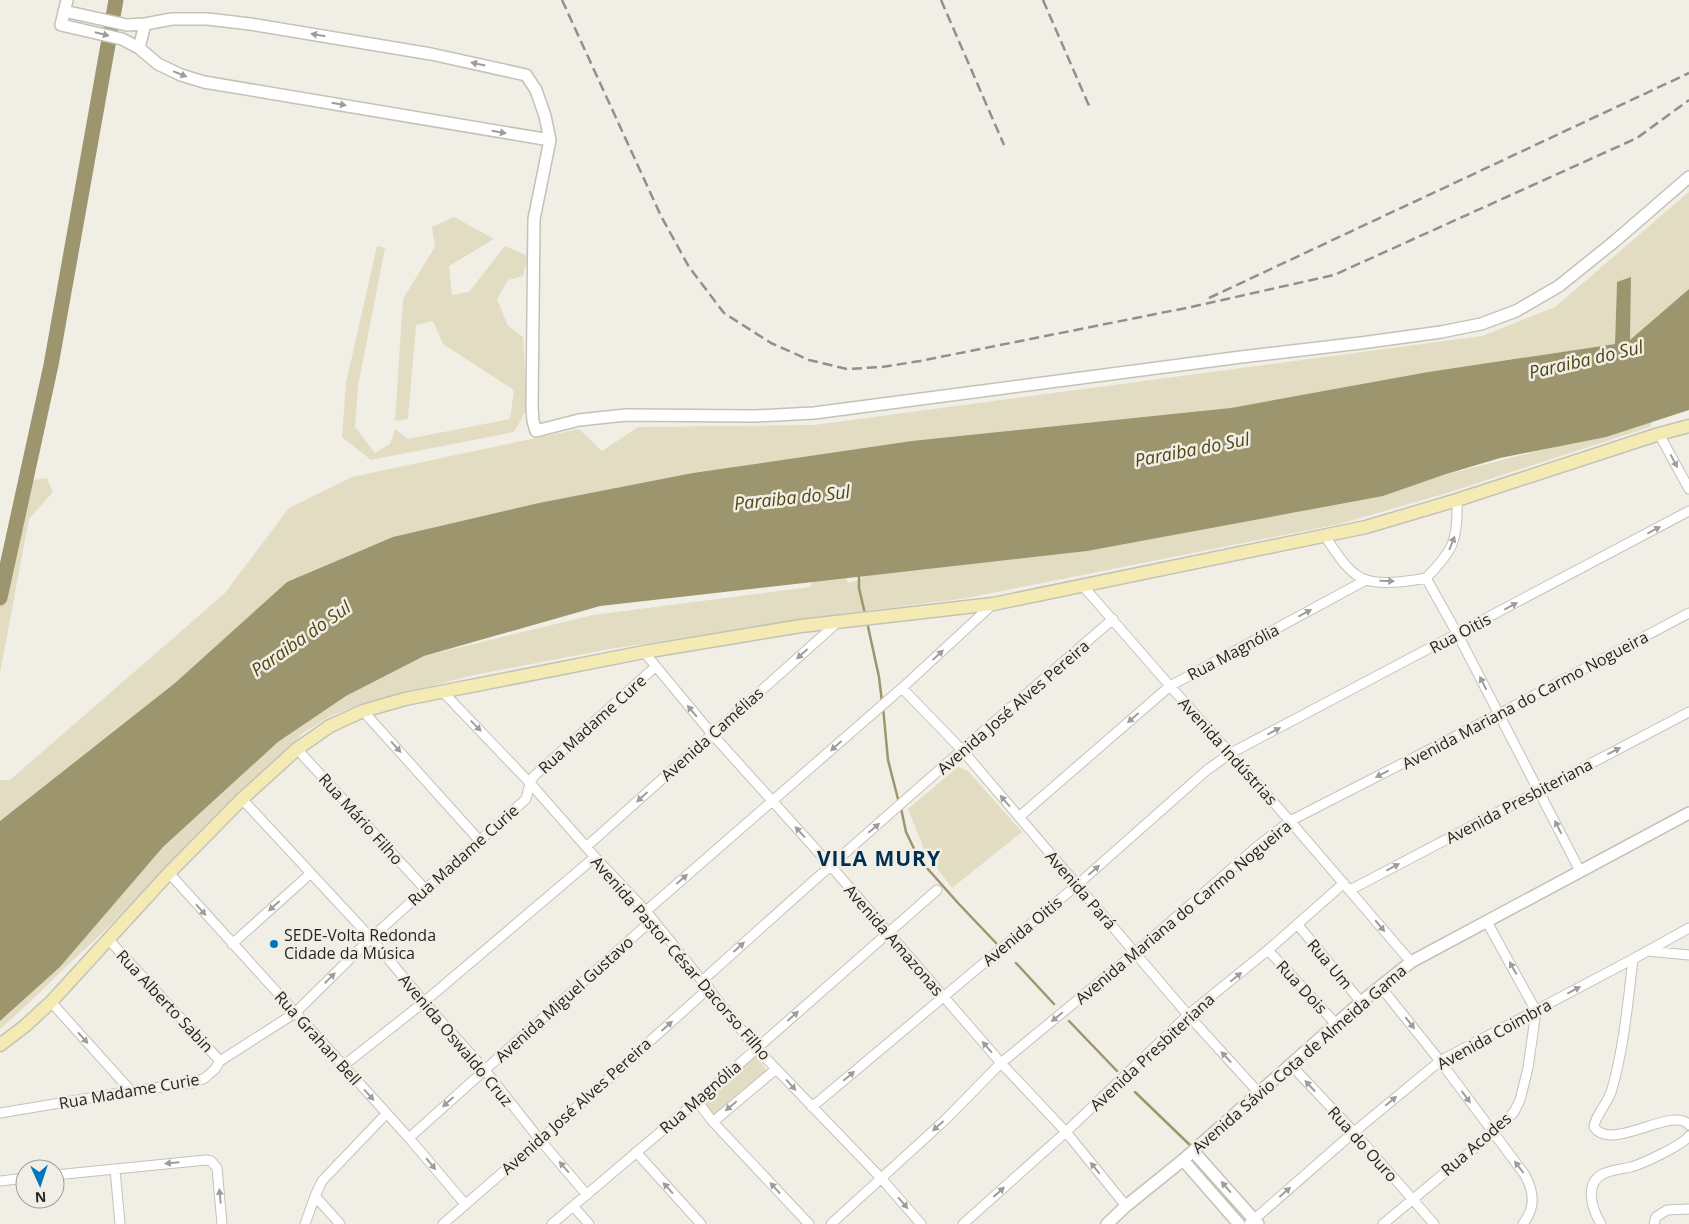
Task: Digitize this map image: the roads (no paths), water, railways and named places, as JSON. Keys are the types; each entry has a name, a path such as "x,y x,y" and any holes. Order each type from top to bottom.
{"main road":[{"path":"0,1046 51,1002 169,873 242,799 298,749 330,726 363,710 405,698 644,652 859,619 993,604 1366,527 1689,426"}],"street":[{"path":"550,140 204,82 158,64 139,48 122,40 61,25 66,5 87,17 127,24 208,18 431,54 526,75 536,90 545,116 550,140 534,219 532,408 536,430 579,420 626,415 755,416 814,413 1241,356 1361,344 1481,324 1516,311 1559,286 1689,177"},
{"path":"139,48 145,24"},
{"path":"1659,434 1689,489"},
{"path":"1324,535 1344,562 1366,580 1393,582 1426,578 1443,561 1452,547 1456,534 1457,500"},
{"name":"Rua Oitis","path":"1230,753 1689,511"},
{"path":"1426,578 1458,634 1580,871"},
{"name":"Rua Magnólia","path":"1019,817 1170,686 1366,580"},
{"name":"Avenida Indústrias","path":"1083,586 1347,886 1411,962"},
{"path":"646,911 891,698 993,604"},
{"name":"Avenida Mariana do Carmo Nogueira","path":"831,1224 945,1120 1001,1063 1136,952 1259,845 1290,821 1689,614"},
{"name":"Avenida José Alves Pereira","path":"830,865 1113,619"},
{"name":"Avenida Camélias","path":"586,847 838,622"},
{"name":"Avenida Amazonas","path":"644,652 712,734 830,865 1001,1063 1066,1132 1126,1206"},
{"name":"Rua Madame Cure","path":"530,782 534,776 655,667"},
{"name":"Avenida Pará","path":"902,688 962,750 1188,1015 1259,1093"},
{"name":"Avenida Pastor César Dacorso Filho","path":"442,691 530,782 586,847 646,911 756,1048 881,1178 921,1224"},
{"path":"363,710 479,840"},
{"name":"Avenida Presbiteriana","path":"963,1224 1066,1132 1188,1015 1347,886 1539,790 1689,712"},
{"name":"Rua Mário Filho","path":"298,749 424,888"},
{"name":"Avenida Oitis","path":"812,1107 1077,885 1207,770 1230,753"},
{"name":"Rua Madame Curie","path":"0,1113 131,1091 192,1083 205,1078 215,1070 220,1061 295,1013 424,888 526,799 530,782"},
{"name":"Avenida Oswaldo Cruz","path":"242,799 371,938 424,1002 484,1069 540,1140 587,1195"},
{"name":"Avenida Sávio Cota de Almeida Gama","path":"1107,1224 1126,1206 1194,1151 1380,986 1411,962 1689,813"},
{"path":"343,1066 424,1002 595,857"},
{"path":"703,980 830,865"},
{"name":"Rua Grahan Bell","path":"169,873 409,1138 465,1204"},
{"path":"232,944 310,874"},
{"name":"Rua Magnólia","path":"552,1224 697,1101 937,890"},
{"name":"Avenida Miguel Gustavo","path":"409,1138 652,920"},
{"path":"1488,922 1536,1011"},
{"name":"Rua Um","path":"1298,925 1362,1002"},
{"name":"Avenida Coimbra","path":"1254,1222 1354,1132 1440,1061 1689,928"},
{"name":"Rua Alberto Sabin","path":"109,940 220,1061"},
{"name":"Rua Dois","path":"1268,950 1336,1024"},
{"path":"1647,951 1689,955"},
{"path":"1633,959 1626,1021 1612,1088 1608,1101 1595,1121 1594,1127 1598,1132 1614,1134 1626,1133 1676,1120 1684,1121 1689,1125"},
{"path":"1380,986 1440,1061 1524,1175 1532,1191 1532,1206 1523,1224"},
{"name":"Avenida José Alves Pereira","path":"443,1224 540,1140 709,988"},
{"path":"51,1002 131,1091"},
{"name":"Rua Acodes","path":"1383,1224 1492,1133 1514,1112 1520,1100 1526,1075 1536,1011"},
{"name":"Rua do Ouro","path":"1290,1065 1354,1132 1434,1224"},
{"path":"713,1122 776,1068"},
{"path":"697,1101 713,1122 809,1224"},
{"path":"306,1224 322,1181 386,1114"},
{"path":"1601,1224 1597,1217 1591,1193 1592,1185 1596,1179 1604,1173 1639,1164 1682,1143 1689,1136"},
{"path":"1194,1151 1254,1222"},
{"path":"636,1152 701,1224"},
{"path":"65,1174 206,1160 215,1164 217,1168 222,1224"},
{"path":"1183,1160 1239,1224"},
{"path":"115,1168 120,1224"},
{"path":"0,1181 15,1179"},
{"path":"315,1196 340,1224"},
{"path":"573,1206 589,1224"},
{"path":"1654,1224 1656,1217 1666,1210 1689,1209"}],"water":[{"name":"Paraiba do Sul","path":"1631,277 1630,340 1689,289 1689,410 1606,437 1500,458 1383,496 1087,551 600,606 424,656 346,696 278,742 163,847 60,967 0,1021 0,821 175,683 287,582 393,537 539,503 693,473 912,441 1231,408 1428,372 1615,344 1617,282"}],"waterway":[{"path":"0,598 51,365 116,0"},
{"path":"859,575 859,588 865,614"},
{"path":"867,622 879,677 882,702"},
{"path":"883,707 888,760 899,803"},
{"path":"901,808 906,832 919,859 996,943"},
{"path":"1016,963 1054,1004"},
{"path":"1069,1021 1117,1071"},
{"path":"1135,1092 1193,1148"}],"railway":[{"path":"562,0 661,216 689,267 724,313 771,343 809,360 847,369 882,367 920,361 1191,307 1334,275 1637,138 1689,100"},
{"path":"941,0 1004,145"},
{"path":"1043,0 1090,108"},
{"path":"1209,298 1689,73"}],"place":[{"name":"SEDE-Volta Redonda Cidade da Música","path":"274,944"}],"district":[{"name":"VILA MURY","path":"879,859"}]}
